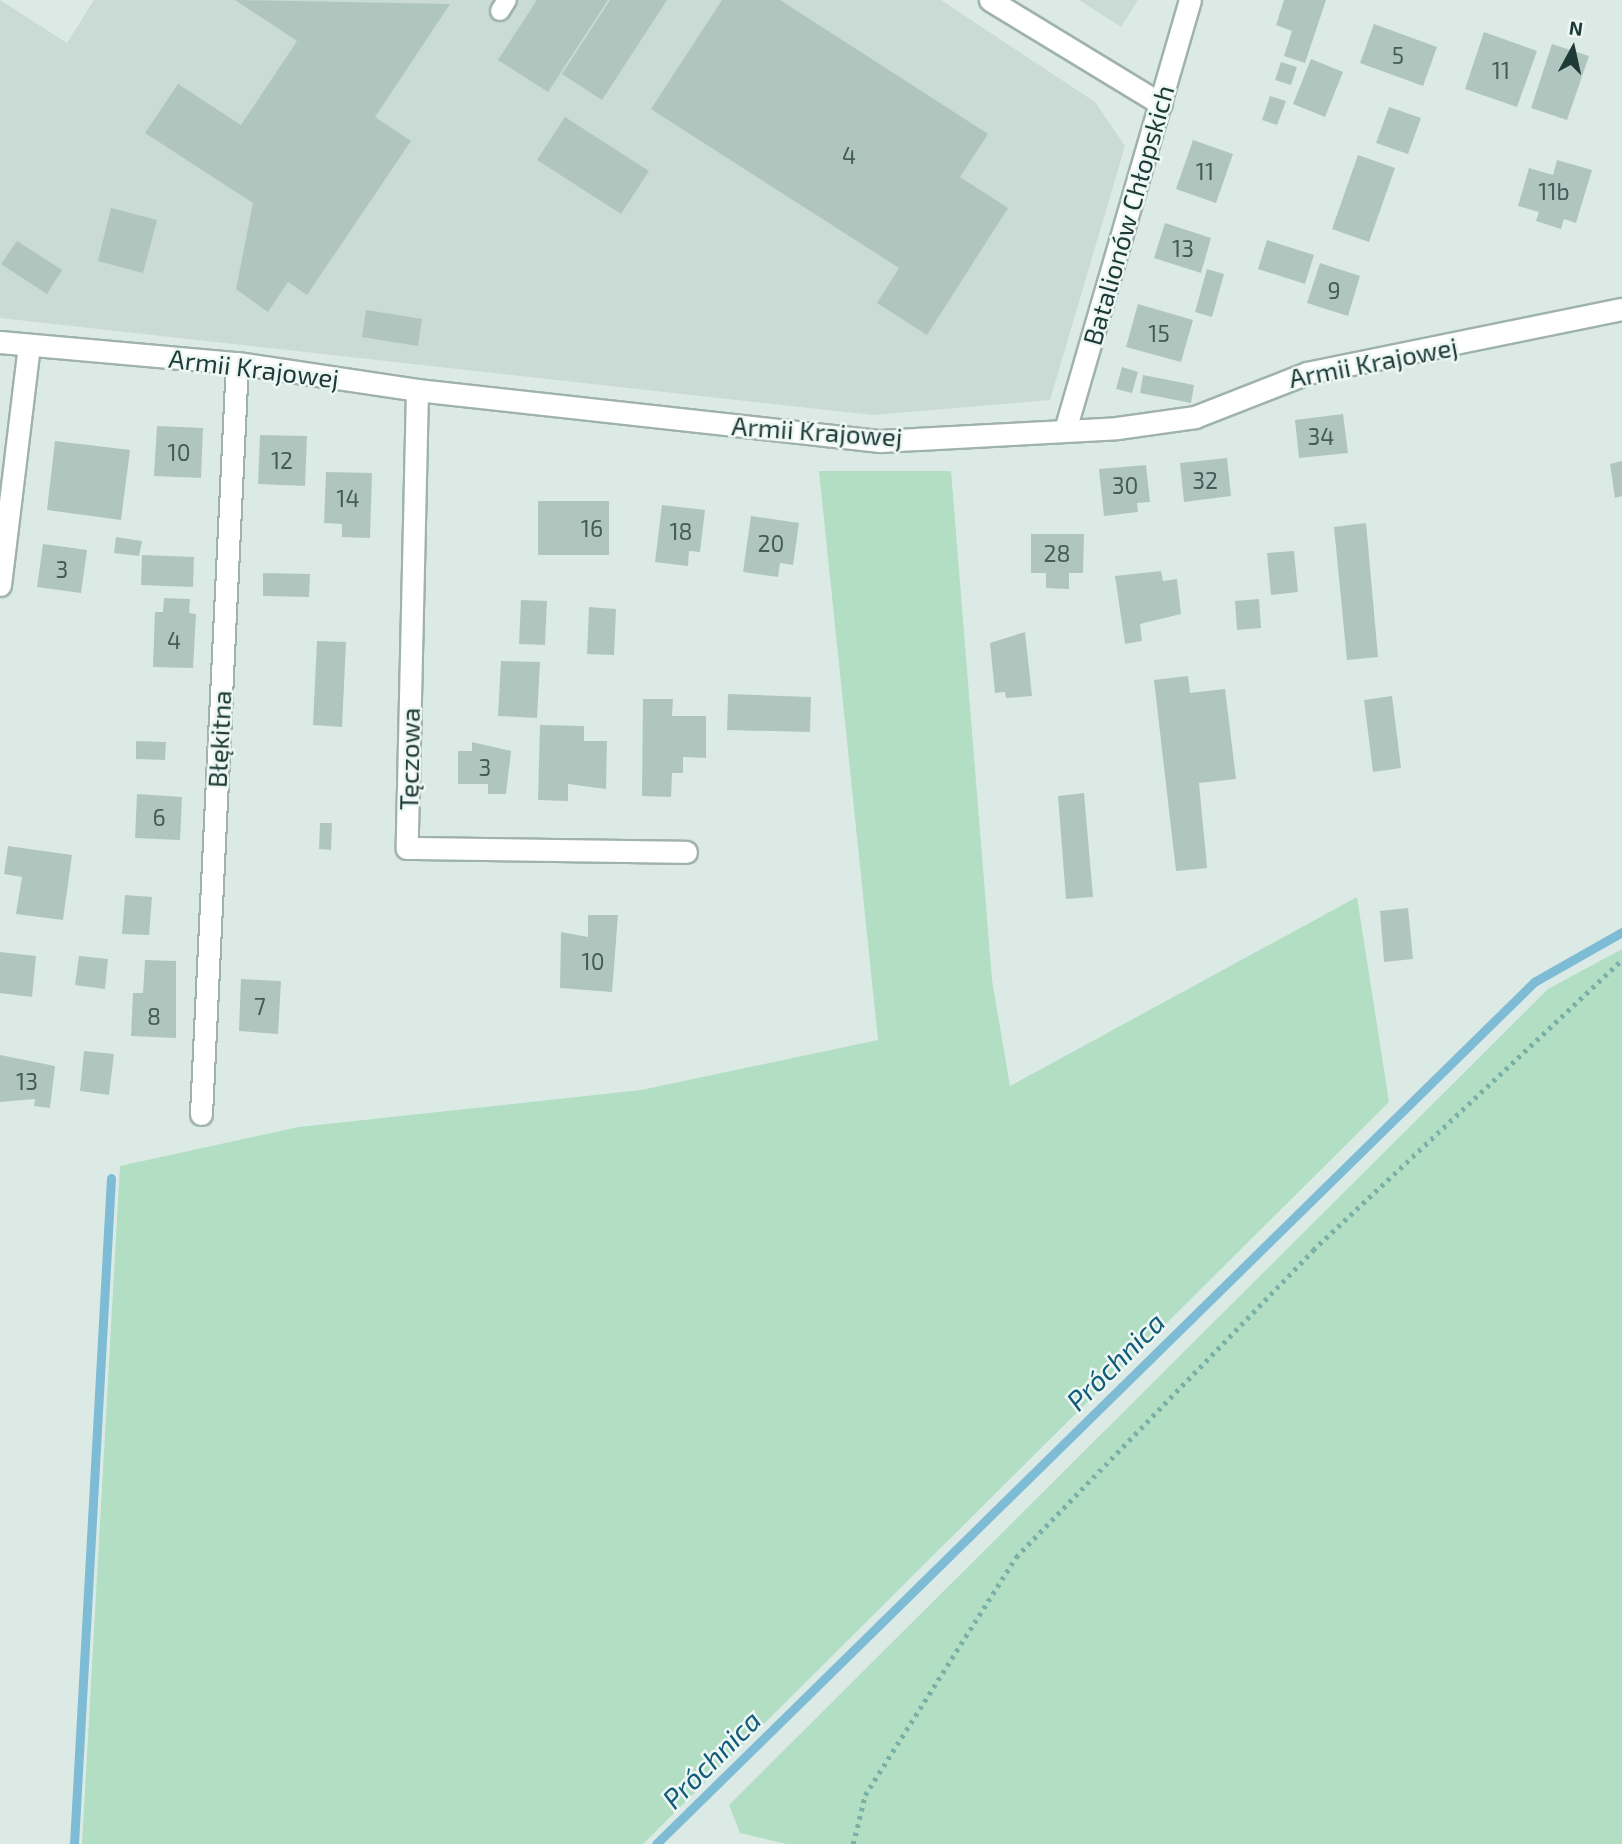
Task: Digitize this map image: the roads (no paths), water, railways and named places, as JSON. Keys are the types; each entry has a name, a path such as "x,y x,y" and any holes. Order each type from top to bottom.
{"street":[{"path":"990,0 1161,104"},
{"name":"Batalionów Chłopskich","path":"1065,430 1190,0"},
{"name":"Armii Krajowej","path":"0,342 237,363 417,390 867,440 1065,430 1195,416 1307,373 1622,309"},
{"path":"0,585 29,345"},
{"name":"Błękitna","path":"201,1114 237,363"},
{"name":"Tęczowa","path":"417,390 407,848 686,852"}],"waterway":[{"name":"Próchnica","path":"656,1844 1534,982 1622,932"},
{"path":"74,1844 111,1178"}]}
